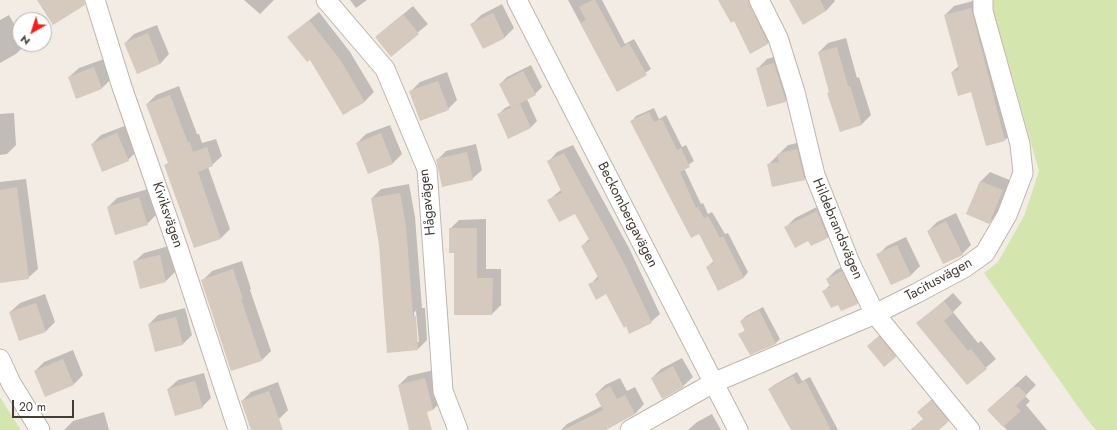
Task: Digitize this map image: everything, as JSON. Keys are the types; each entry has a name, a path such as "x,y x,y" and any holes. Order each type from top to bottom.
{"street":[{"name":"Kiviksvägen","path":"95,0 122,87 179,251 238,430"},
{"name":"Hågavägen","path":"326,0 385,69 426,168 443,391 458,430"},
{"name":"Beckombergavägen","path":"517,0 738,430"},
{"name":"Hildebrandsvägen","path":"759,0 778,38 795,92 815,175 850,263 875,314 970,430"},
{"name":"Tacitusvägen","path":"630,430 713,383 875,314 964,268 985,253 1008,215 1022,173 1020,144 983,11 983,0"},
{"path":"0,359 11,383 40,430"}],"green space":[{"path":"993,0 1117,0 1117,430 1096,430 984,273 998,262 1024,216 1039,171 994,13"},
{"path":"0,397 8,410 21,430 0,430"}],"building":[{"path":"37,0 84,0 85,5 53,25 52,12 45,12"},
{"path":"595,0 621,48 629,43 647,75 617,92 580,23 586,20 579,7"},
{"path":"718,0 748,0 768,44 750,54 734,21 731,23"},
{"path":"789,0 820,0 826,11 803,25"},
{"path":"971,8 1005,141 986,146 971,92 958,96 951,72 959,70 944,15"},
{"path":"493,13 505,38 483,49 470,24"},
{"path":"403,14 419,34 391,57 375,37"},
{"path":"309,20 341,61 365,102 343,115 310,60 307,62 287,37"},
{"path":"148,33 160,64 137,74 124,43"},
{"path":"837,47 848,86 850,86 862,125 840,132 827,93 829,92 818,52"},
{"path":"774,63 786,102 767,107 756,68"},
{"path":"94,67 102,89 76,99 68,77"},
{"path":"523,71 536,95 513,107 520,104 531,128 508,139 497,114 511,108 499,84"},
{"path":"438,81 449,110 420,121 409,91"},
{"path":"170,95 188,143 190,142 193,152 207,147 213,166 198,172 221,239 194,248 164,165 168,163 146,104"},
{"path":"649,112 654,122 662,119 677,150 681,148 690,167 680,172 696,208 698,207 704,218 708,216 720,238 723,236 744,278 718,291 706,267 714,263 699,234 691,238 630,121"},
{"path":"117,133 129,161 102,172 91,144"},
{"path":"381,133 393,164 368,174 356,143"},
{"path":"797,149 805,180 772,187 767,164 779,162 777,154"},
{"path":"467,152 473,180 442,187 436,159"},
{"path":"564,153 622,259 652,323 629,334 626,326 624,328 606,294 596,300 588,284 599,279 581,246 590,241 575,214 559,222 547,200 562,193 547,161"},
{"path":"980,181 1003,190 989,224 966,214"},
{"path":"17,187 29,279 0,283 0,190"},
{"path":"400,193 406,226 413,317 416,316 418,350 387,353 379,245 371,198"},
{"path":"139,197 148,225 115,235 107,207"},
{"path":"817,211 828,238 811,246 808,241 795,248 784,227"},
{"path":"946,221 963,255 943,264 927,231"},
{"path":"449,228 477,228 477,278 493,278 492,315 454,315 454,253 449,253"},
{"path":"897,245 911,276 891,285 876,254"},
{"path":"160,255 166,282 140,289 133,261"},
{"path":"233,269 243,299 241,299 262,361 231,371 201,280"},
{"path":"842,271 858,304 841,311 838,305 831,308 822,291 830,287 826,279"},
{"path":"944,301 953,313 944,321 968,351 971,349 987,369 967,385 916,323"},
{"path":"36,303 46,332 19,341 9,312"},
{"path":"759,310 776,344 750,355 738,334 745,331 740,321"},
{"path":"176,317 183,345 155,352 148,324"},
{"path":"879,336 896,357 884,367 867,346"},
{"path":"63,359 74,385 45,397 34,371"},
{"path":"673,366 684,387 662,399 651,378"},
{"path":"793,376 798,385 805,380 831,430 791,430 768,389"},
{"path":"425,378 433,410 427,412 432,430 409,430 398,385"},
{"path":"195,381 203,408 175,416 167,389"},
{"path":"610,386 617,399 625,395 635,414 606,430 563,430 603,410 595,394"},
{"path":"1013,387 1019,387 1027,395 1016,406 1021,411 1003,427 987,410"},
{"path":"269,391 283,430 251,430 241,401"},
{"path":"931,400 949,421 939,430 910,430 923,419 917,412"}]}
